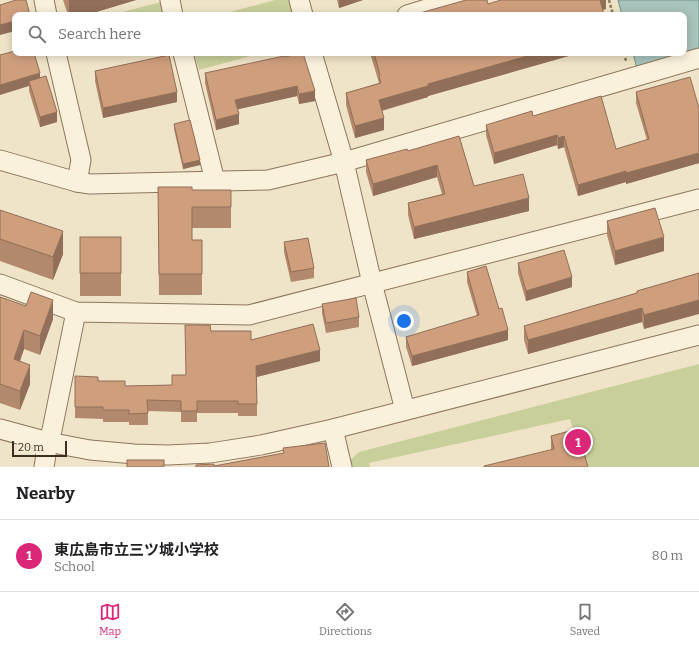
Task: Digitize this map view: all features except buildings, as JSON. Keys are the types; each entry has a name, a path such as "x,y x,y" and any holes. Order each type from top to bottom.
{"street":[{"path":"44,0 46,12"},
{"path":"170,0 172,12"},
{"path":"299,0 302,12"},
{"path":"418,12 456,0"},
{"path":"57,56 81,160 77,182"},
{"path":"184,56 215,181"},
{"path":"313,56 344,162 372,283 405,410"},
{"path":"0,160 77,182 90,184 268,180 344,162 699,58"},
{"path":"0,284 76,312 249,315 699,199"},
{"path":"44,467 76,312"},
{"path":"0,428 48,442 90,450 168,455 210,453 261,446 333,429 699,335"},
{"path":"333,429 342,467"}],"path":[{"path":"609,0 612,12"}],"green space":[{"path":"275,0 294,0 296,12 230,12"},
{"path":"164,1 166,12 123,12"},
{"path":"195,56 251,56 199,70"},
{"path":"699,364 699,467 584,467 570,419 369,463 370,467 350,467 349,461 359,452"}],"water":[{"path":"618,0 699,0 699,50 687,54 687,12 621,12"},
{"path":"634,56 679,56 637,69"}],"place":[{"name":"東広島市立三ツ城小学校","path":"578,442"}]}
